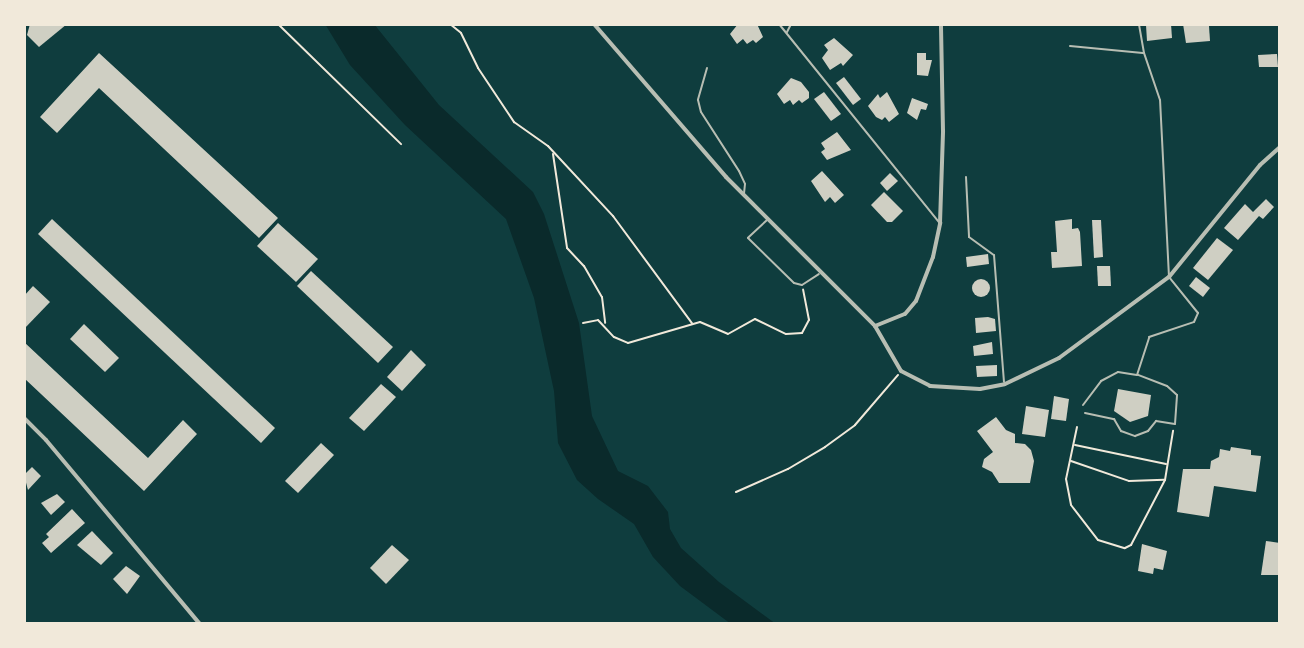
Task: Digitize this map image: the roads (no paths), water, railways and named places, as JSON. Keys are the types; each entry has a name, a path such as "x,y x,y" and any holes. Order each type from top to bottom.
{"street":[{"path":"594,24 744,196 875,326 901,371 917,382 957,389 1005,384 1059,358 1169,277 1260,165 1280,147"},
{"path":"875,326 905,314 916,301 933,257 940,223 943,131 941,24"},
{"path":"24,418 200,624"}],"lane":[{"path":"779,24 940,223"},
{"path":"787,33 791,24"},
{"path":"1137,375 1149,337 1194,322 1198,313 1169,277 1160,100 1144,53 1139,24"},
{"path":"1070,46 1144,53"},
{"path":"707,68 698,100 701,112 739,171 745,184 744,196"},
{"path":"966,177 969,237 994,255 1005,384"},
{"path":"767,220 748,238 788,280 802,285 819,273"},
{"path":"1083,405 1101,381 1118,372 1167,386 1177,395 1175,424 1156,421 1148,431 1135,436 1121,431 1114,419 1085,413"}],"water":[{"path":"325,24 374,24 439,105 533,192 544,214 579,323 592,416 618,471 648,486 668,512 670,529 681,548 719,582 776,624 731,624 680,586 653,557 634,524 577,480 558,443 554,391 534,298 506,219 405,125 350,65"}]}
